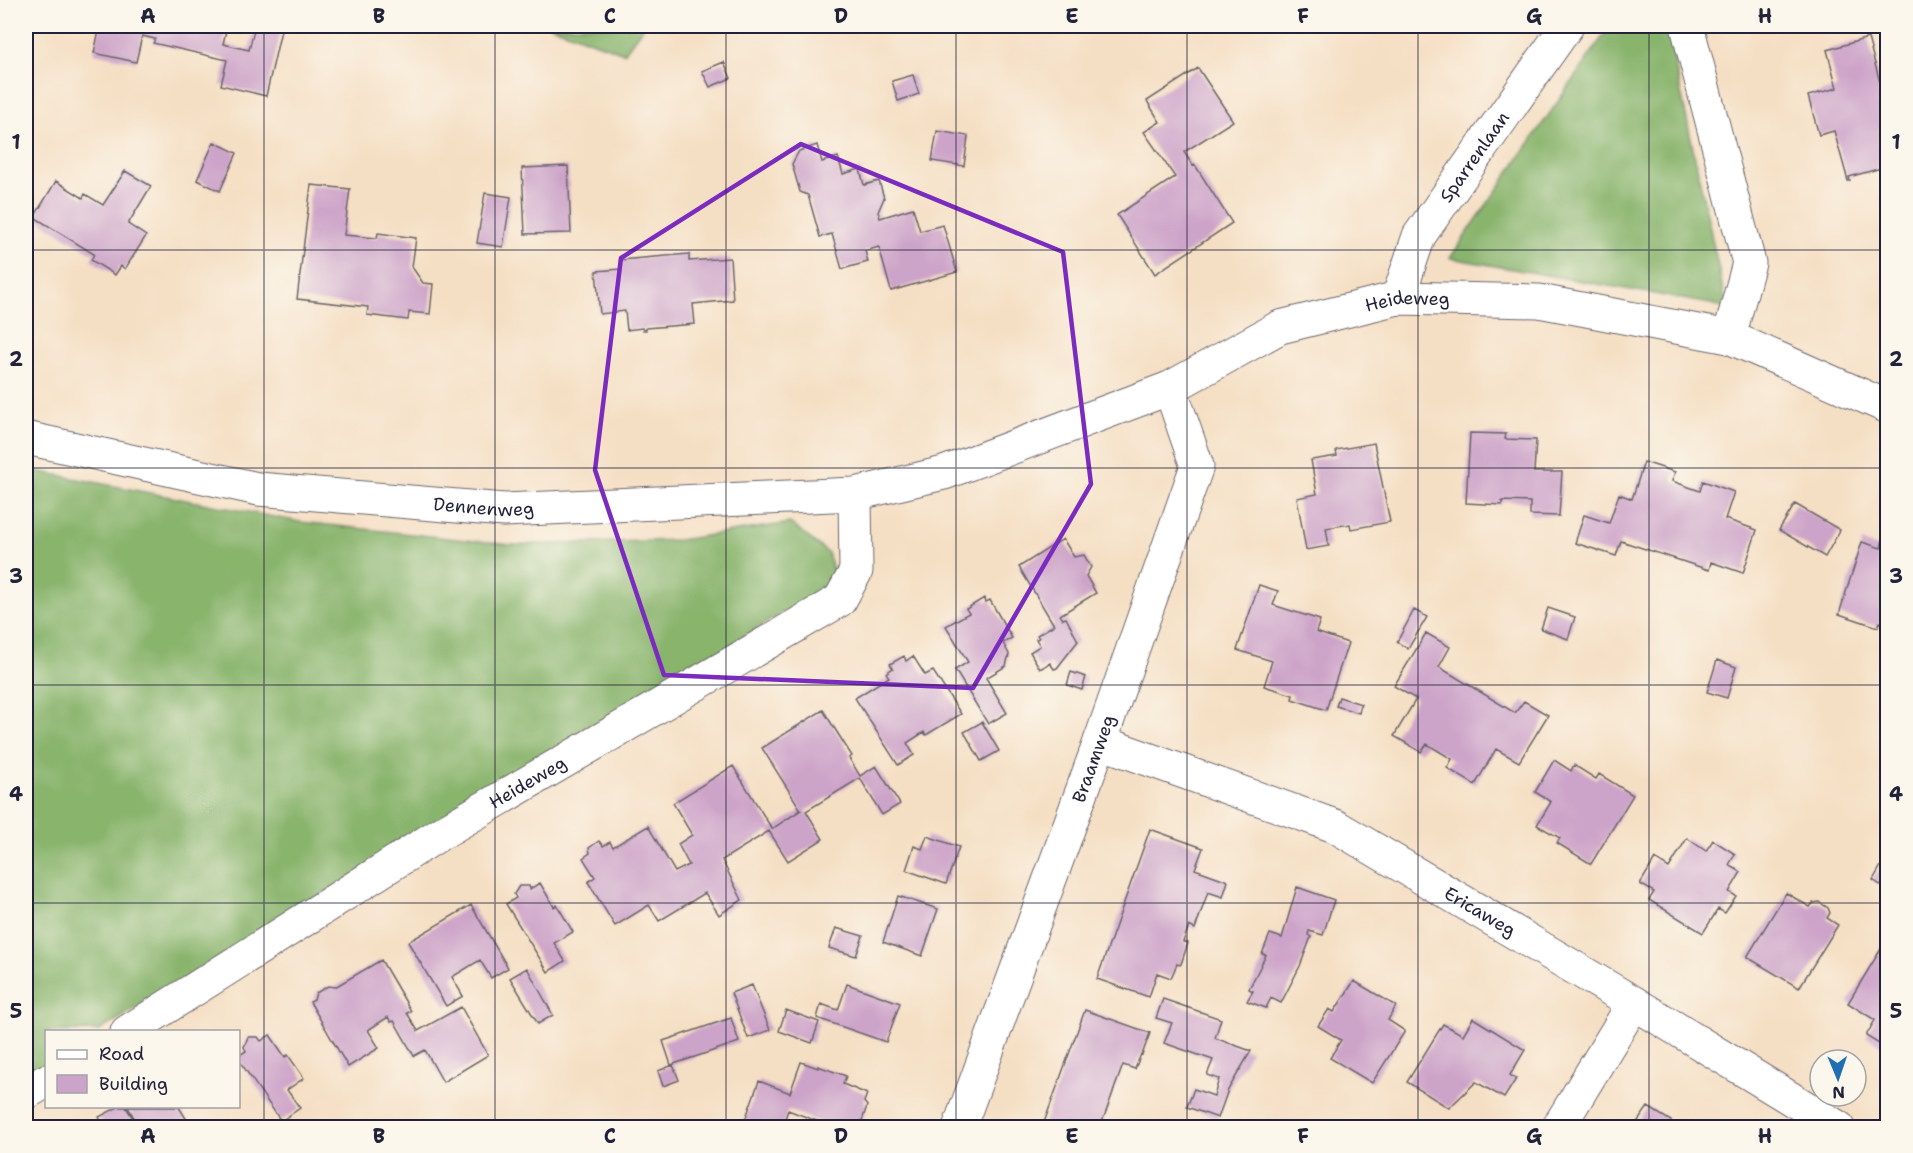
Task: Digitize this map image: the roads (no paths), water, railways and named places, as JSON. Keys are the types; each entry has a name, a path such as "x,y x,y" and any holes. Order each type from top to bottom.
{"street":[{"name":"Sparrenlaan","path":"1398,298 1419,236 1567,26"},
{"path":"1687,26 1749,262 1729,336"},
{"name":"Heideweg","path":"944,473 1170,388 1280,327 1398,298 1539,301 1729,336 1887,407"},
{"name":"Braamweg","path":"958,1128 1100,742 1197,466 1170,388"},
{"name":"Dennenweg","path":"26,438 258,489 504,510 855,494 944,473"},
{"name":"Heideweg","path":"130,1030 438,835 840,600 856,571 855,494"},
{"name":"Ericaweg","path":"1100,742 1335,826 1634,1003 1839,1128"},
{"path":"1558,1128 1634,1003"},
{"path":"26,1093 45,1082"}]}
